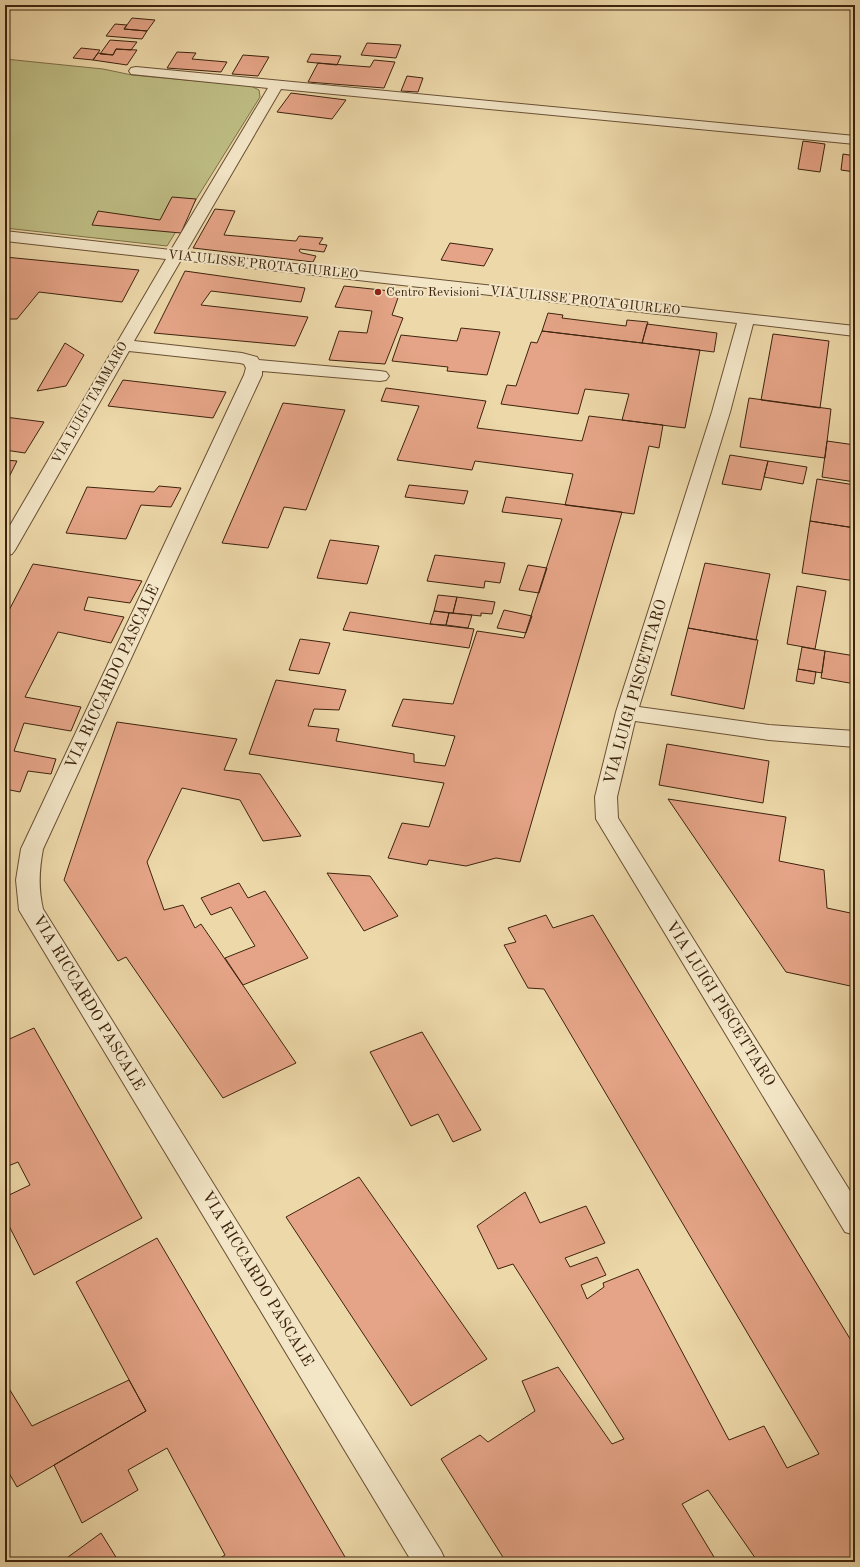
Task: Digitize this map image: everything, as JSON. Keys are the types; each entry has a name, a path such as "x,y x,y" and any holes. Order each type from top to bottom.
{"street":[{"path":"136,71 855,140"},
{"name":"VIA LUIGI TAMMARO","path":"5,550 123,345 277,85"},
{"name":"VIA ULISSE PROTA GIURLEO","path":"5,236 855,332"},
{"name":"VIA LUIGI PISCETTARO","path":"746,319 722,412 627,712 606,797 607,819 855,1223"},
{"path":"123,345 242,358 251,361 253,365 380,376"},
{"name":"VIA RICCARDO PASCALE","path":"253,365 253,375 32,849 27,871 27,890 31,910 430,1562"},
{"path":"627,712 792,735 855,739"}],"shaded area":[{"path":"5,59 103,69 132,75 251,86 259,90 260,97 167,246 5,228"}],"building":[{"path":"132,18 155,20 147,31 124,29"},
{"path":"115,24 127,25 124,29 147,31 142,39 106,36"},
{"path":"110,40 137,42 131,50 116,49 113,55 100,54"},
{"path":"367,43 401,45 396,58 361,55"},
{"path":"81,48 100,50 93,60 73,58"},
{"path":"116,49 137,50 127,65 93,60 98,53 113,55"},
{"path":"177,52 196,53 192,59 227,62 221,72 167,68"},
{"path":"311,54 341,56 337,65 307,62"},
{"path":"243,55 269,57 258,76 232,74"},
{"path":"374,60 395,62 384,88 308,82 318,63 370,67"},
{"path":"407,76 423,78 418,92 401,91"},
{"path":"291,93 346,100 332,119 277,112"},
{"path":"803,141 825,144 820,172 798,169"},
{"path":"843,154 855,156 855,172 841,170"},
{"path":"172,197 196,199 181,233 92,225 98,211 160,220"},
{"path":"215,209 235,211 224,235 296,241 299,236 323,238 319,244 327,245 324,252 300,249 299,251 302,253 316,256 313,262 193,248"},
{"path":"450,243 493,249 484,266 441,260"},
{"path":"5,257 139,270 122,302 39,292 17,319 5,319"},
{"path":"185,271 305,288 301,302 211,291 201,305 308,317 295,346 154,333"},
{"path":"344,286 400,292 392,315 403,318 385,364 329,360 339,331 367,333 372,311 335,307"},
{"path":"548,313 563,315 562,318 626,326 627,320 648,322 642,343 542,331"},
{"path":"647,324 717,333 714,352 642,343"},
{"path":"461,328 500,332 487,375 447,371 448,367 392,361 401,335 457,341"},
{"path":"542,331 700,350 685,428 622,420 629,394 585,389 578,414 501,404 507,385 516,386 531,342 537,343"},
{"path":"773,334 829,341 820,408 761,400"},
{"path":"65,343 84,355 66,386 37,391"},
{"path":"123,380 226,392 213,418 108,406"},
{"path":"386,388 486,401 477,428 582,441 589,416 663,425 659,448 649,446 634,514 565,505 573,474 475,461 472,470 397,460 419,406 381,401"},
{"path":"749,398 831,409 825,458 740,447"},
{"path":"283,403 345,410 306,510 284,507 268,548 222,543"},
{"path":"5,417 44,422 25,453 5,450"},
{"path":"827,441 855,445 855,482 822,477"},
{"path":"730,455 768,461 761,490 722,484"},
{"path":"5,460 17,461 5,485"},
{"path":"768,461 807,467 803,484 764,477"},
{"path":"817,479 855,485 855,528 810,521"},
{"path":"409,485 468,491 464,504 405,497"},
{"path":"159,486 181,488 171,507 141,505 126,539 66,533 87,487 154,492"},
{"path":"506,497 622,512 520,862 496,858 466,866 429,860 427,865 388,858 402,823 429,827 444,783 249,754 276,680 346,690 339,710 314,709 308,726 339,729 336,741 414,754 414,762 445,766 455,736 392,726 403,699 453,704 477,631 524,638 562,519 502,512"},
{"path":"810,521 855,528 855,581 802,573"},
{"path":"330,540 379,546 367,584 317,578"},
{"path":"435,555 505,563 500,583 485,581 484,588 427,581"},
{"path":"705,563 770,574 756,640 688,628"},
{"path":"33,564 142,581 130,603 88,597 84,610 124,617 111,643 58,632 25,697 81,707 71,731 24,723 14,751 56,759 51,774 28,771 20,792 5,789 5,618"},
{"path":"528,565 547,568 539,593 519,590"},
{"path":"797,586 826,591 815,649 787,644"},
{"path":"438,595 457,597 453,613 434,611"},
{"path":"457,597 495,602 492,614 481,613 481,616 453,613"},
{"path":"504,610 532,616 526,633 497,628"},
{"path":"434,611 449,613 446,625 430,624"},
{"path":"350,612 474,629 469,648 343,630"},
{"path":"449,613 472,615 468,628 446,625"},
{"path":"688,628 758,640 744,709 671,695"},
{"path":"300,639 330,643 319,674 289,670"},
{"path":"802,647 825,651 822,673 798,669"},
{"path":"825,651 855,656 855,684 821,678"},
{"path":"798,669 816,672 814,684 796,681"},
{"path":"117,722 237,739 224,770 260,774 301,836 263,841 240,800 182,788 147,862 164,910 183,905 195,928 201,924 296,1063 223,1098 126,957 118,961 64,880"},
{"path":"667,744 769,761 763,803 659,785"},
{"path":"668,799 786,817 779,861 824,870 827,908 855,914 855,987 786,972"},
{"path":"327,873 370,876 398,916 364,931"},
{"path":"239,883 248,898 265,891 308,958 243,985 225,958 255,946 231,907 211,915 201,898"},
{"path":"546,915 553,928 593,915 855,1347 855,1562 758,1562 708,1490 682,1504 717,1562 506,1562 441,1459 480,1435 488,1442 535,1411 522,1381 558,1367 612,1444 624,1439 513,1264 498,1269 477,1226 525,1192 540,1223 586,1206 605,1243 565,1258 570,1267 597,1257 606,1275 581,1285 587,1299 604,1287 603,1283 638,1269 729,1440 764,1426 787,1468 819,1454 544,989 528,988 504,945 516,942 508,928"},
{"path":"34,1028 142,1218 34,1275 5,1218 5,1197 30,1185 18,1162 8,1166 5,1160 5,1041"},
{"path":"422,1032 481,1130 453,1142 438,1114 411,1126 370,1052"},
{"path":"359,1177 487,1359 411,1406 286,1217"},
{"path":"157,1238 348,1562 214,1562 225,1555 167,1448 128,1470 138,1490 82,1523 54,1465 146,1411 76,1282"},
{"path":"129,1380 146,1411 17,1487 5,1466 5,1382 32,1426"},
{"path":"101,1533 119,1562 66,1562 64,1560"}],"place":[{"name":"Centro Revisioni","path":"378,292"}]}
